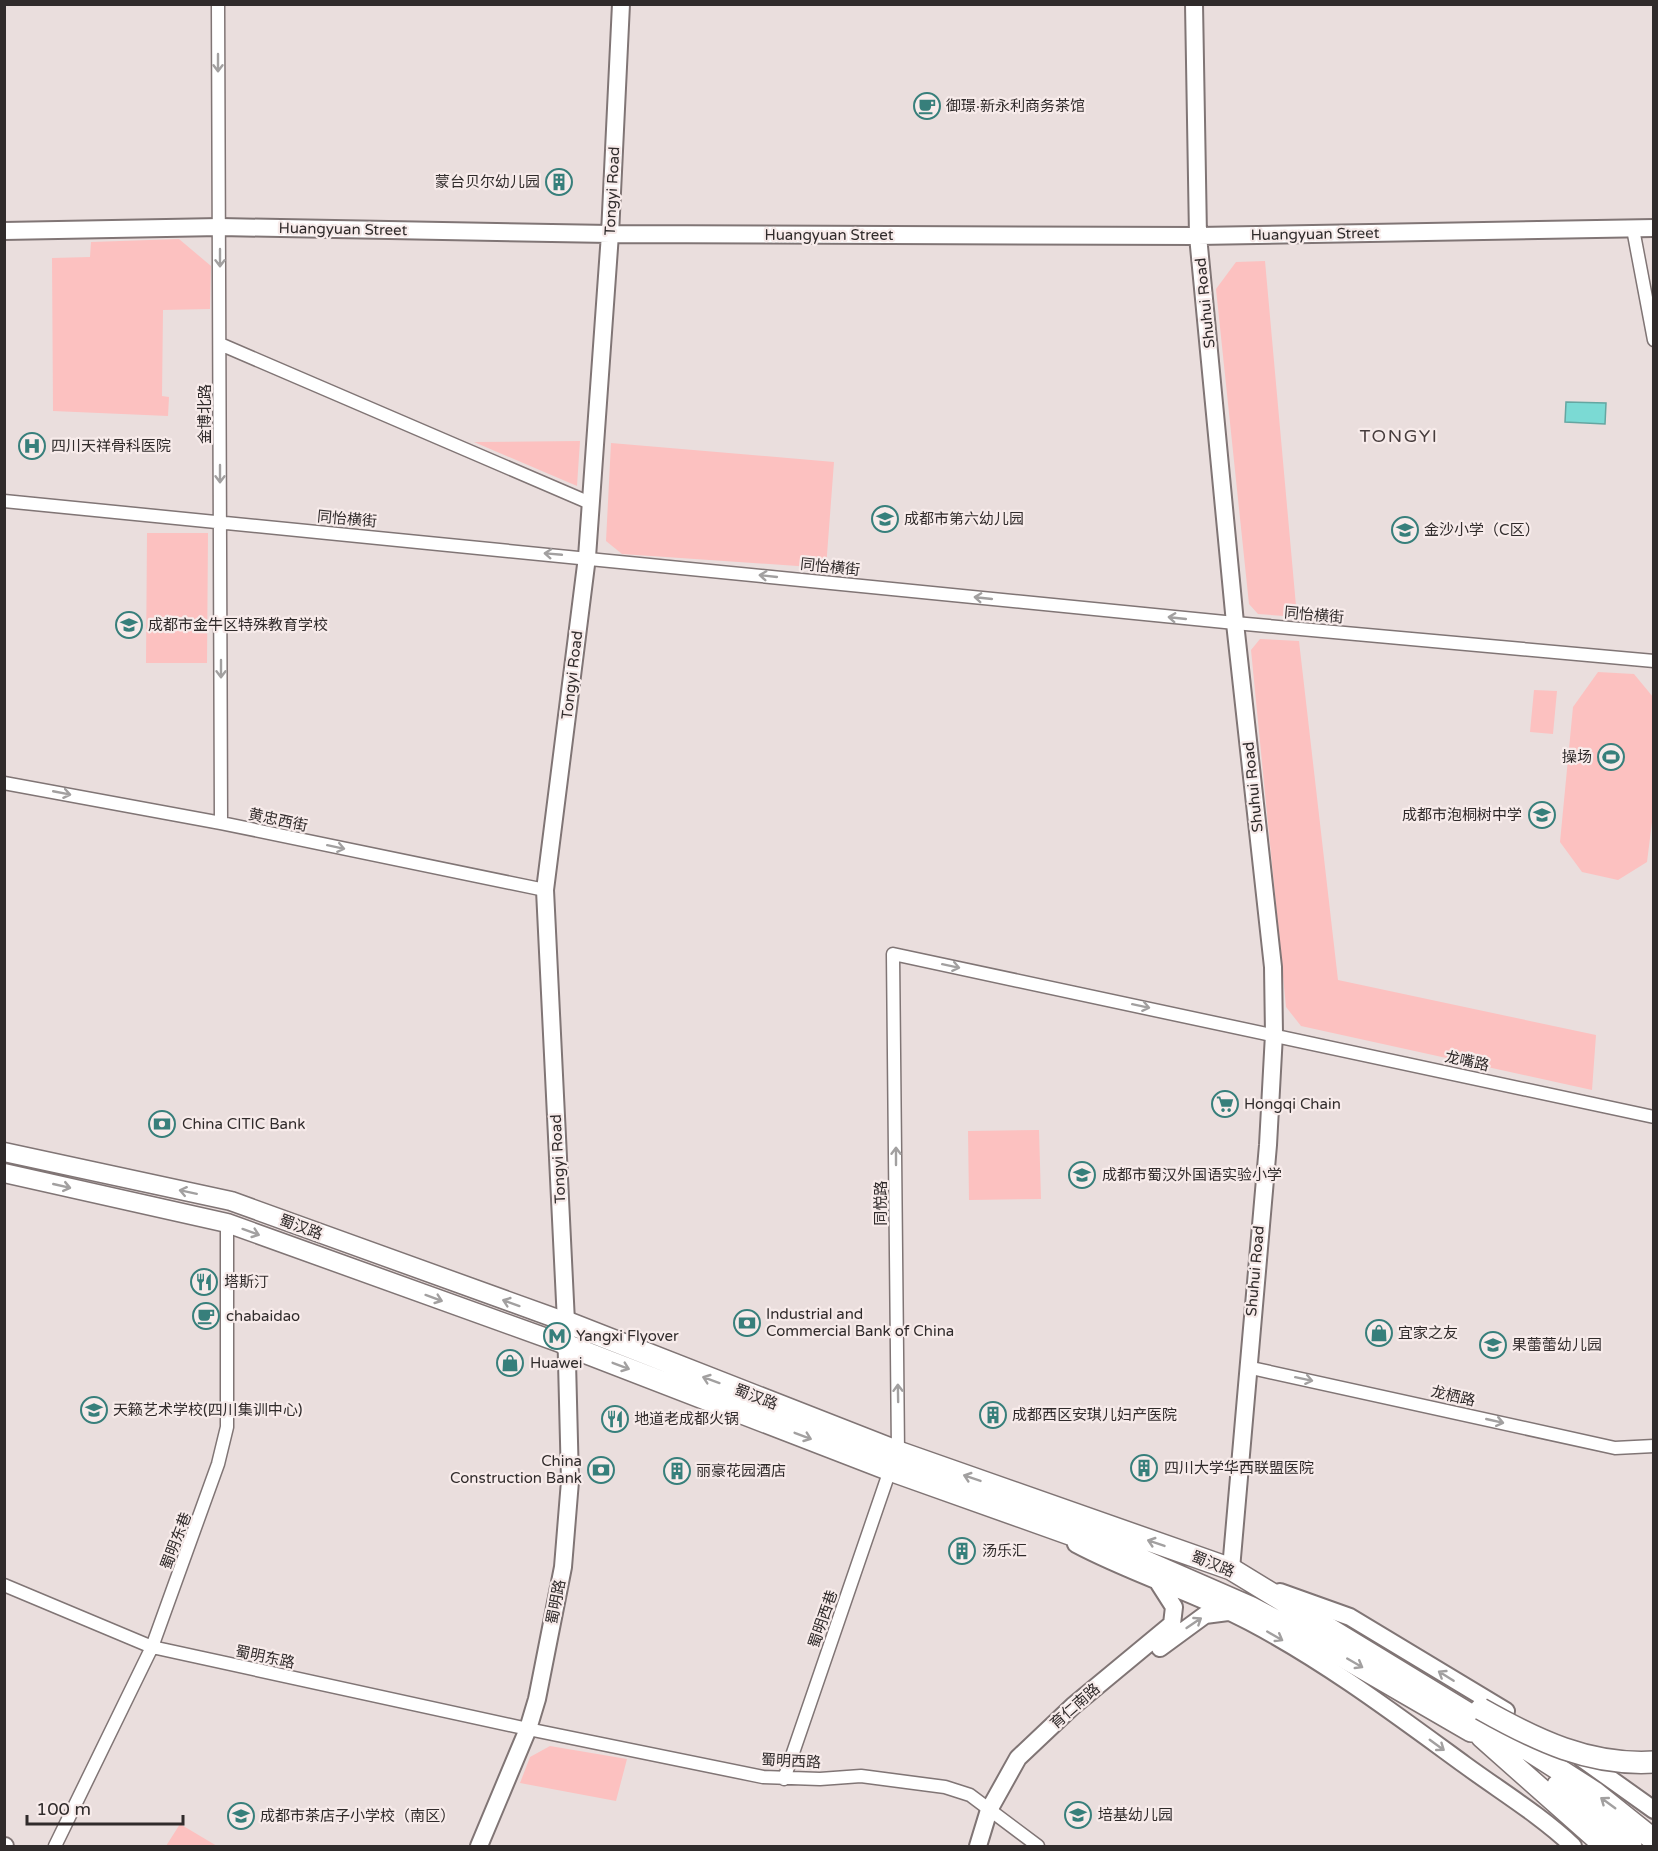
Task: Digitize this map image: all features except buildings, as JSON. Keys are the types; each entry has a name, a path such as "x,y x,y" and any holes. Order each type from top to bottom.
{"highway":[{"name":"蜀汉路","path":"566,1322 1033,1520 1140,1559 1250,1607 1475,1722"},
{"name":"蜀汉路","path":"566,1346 894,1461 1240,1575 1428,1686 1475,1722"},
{"path":"1475,1722 1586,1757 1617,1762 1653,1762"},
{"path":"1475,1722 1594,1792 1635,1822 1653,1840"},
{"path":"1475,1722 1605,1846"},
{"path":"1475,1722 1585,1804 1631,1846"}],"main road":[{"name":"蜀汉路","path":"4,1152 231,1201 566,1322"},
{"name":"蜀汉路","path":"4,1173 227,1223 566,1346"}],"street":[{"name":"金博北路","path":"218,4 221,823"},
{"name":"Tongyi Road","path":"566,1346 545,890 587,557 610,234 621,4"},
{"name":"Shuhui Road","path":"1194,4 1198,236 1235,624 1273,967 1274,1035 1268,1145 1247,1367 1240,1575"},
{"name":"Huangyuan Street","path":"4,231 220,227 610,234 1198,236 1653,228"},
{"path":"1633,229 1653,340"},
{"path":"220,344 590,503"},
{"name":"同怡横街","path":"4,501 587,557 1235,624 1653,661"},
{"name":"黄忠西街","path":"4,783 221,823 545,890"},
{"name":"龙嘴路","path":"893,954 1653,1117"},
{"name":"同悦路","path":"893,954 894,1461"},
{"name":"蜀明东巷","path":"55,1846 152,1647 203,1513 227,1426 227,1223"},
{"name":"蜀明路","path":"479,1846 528,1729 537,1699 563,1567 570,1481 566,1346"},
{"name":"龙栖路","path":"1247,1367 1615,1448 1653,1446"},
{"name":"蜀明西巷","path":"784,1779 894,1461"},
{"path":"1033,1520 1108,1562 1229,1612 1347,1680 1501,1791 1547,1821 1573,1846"},
{"path":"1240,1575 1350,1617 1612,1778 1653,1810"},
{"name":"育仁南路","path":"978,1846 1018,1758 1073,1706 1172,1624 1174,1607 1158,1582"},
{"name":"蜀明东路","path":"4,1585 152,1647 528,1729"},
{"path":"988,1846 994,1813 1026,1766 1086,1706 1190,1625 1206,1615 1229,1612"},
{"name":"蜀明西路","path":"528,1729 784,1779 861,1776 945,1787 970,1795 1038,1846"},
{"path":"1612,1778 1653,1795"}],"shaded area":[{"path":"179,239 211,266 210,309 163,310 162,396 169,397 168,416 53,411 52,258 90,257 91,242"},
{"path":"1265,261 1297,617 1258,614 1249,604 1216,289 1236,262"},
{"path":"580,441 577,486 474,442"},
{"path":"611,443 834,462 826,568 622,554 606,541"},
{"path":"147,533 208,533 207,663 146,663"},
{"path":"1260,639 1299,641 1338,980 1596,1035 1592,1090 1301,1026 1286,1007 1251,650"},
{"name":"操场","path":"1598,672 1634,674 1653,697 1654,806 1647,862 1618,880 1582,872 1560,842 1573,707"},
{"path":"1534,690 1557,691 1553,734 1530,732"},
{"path":"1039,1130 1041,1199 969,1200 968,1131"},
{"path":"550,1746 627,1759 616,1801 520,1783 530,1757"},
{"path":"180,1824 217,1846 166,1846"}],"water":[{"path":"1566,402 1606,403 1605,424 1565,422"}],"place":[{"name":"御璟·新永利商务茶馆","path":"927,106"},
{"name":"蒙台贝尔幼儿园","path":"559,182"},
{"name":"四川天祥骨科医院","path":"32,446"},
{"name":"成都市第六幼儿园","path":"885,519"},
{"name":"金沙小学（C区）","path":"1405,530"},
{"name":"成都市金牛区特殊教育学校","path":"129,625"},
{"name":"操场","path":"1611,757"},
{"name":"成都市泡桐树中学","path":"1542,815"},
{"name":"Hongqi Chain","path":"1225,1104"},
{"name":"China CITIC Bank","path":"162,1124"},
{"name":"成都市蜀汉外国语实验小学","path":"1082,1175"},
{"name":"塔斯汀","path":"204,1282"},
{"name":"chabaidao","path":"206,1316"},
{"name":"Industrial and Commercial Bank of China","path":"747,1323"},
{"name":"宜家之友","path":"1379,1333"},
{"name":"Yangxi Flyover","path":"557,1336"},
{"name":"果蕾蕾幼儿园","path":"1493,1345"},
{"name":"Huawei","path":"510,1363"},
{"name":"天籁艺术学校(四川集训中心)","path":"94,1410"},
{"name":"成都西区安琪儿妇产医院","path":"993,1415"},
{"name":"地道老成都火锅","path":"615,1419"},
{"name":"四川大学华西联盟医院","path":"1144,1468"},
{"name":"China Construction Bank","path":"601,1470"},
{"name":"丽豪花园酒店","path":"677,1471"},
{"name":"汤乐汇","path":"962,1551"},
{"name":"培基幼儿园","path":"1078,1815"},
{"name":"成都市茶店子小学校（南区）","path":"241,1816"}],"district":[{"name":"TONGYI","path":"1399,436"}]}
